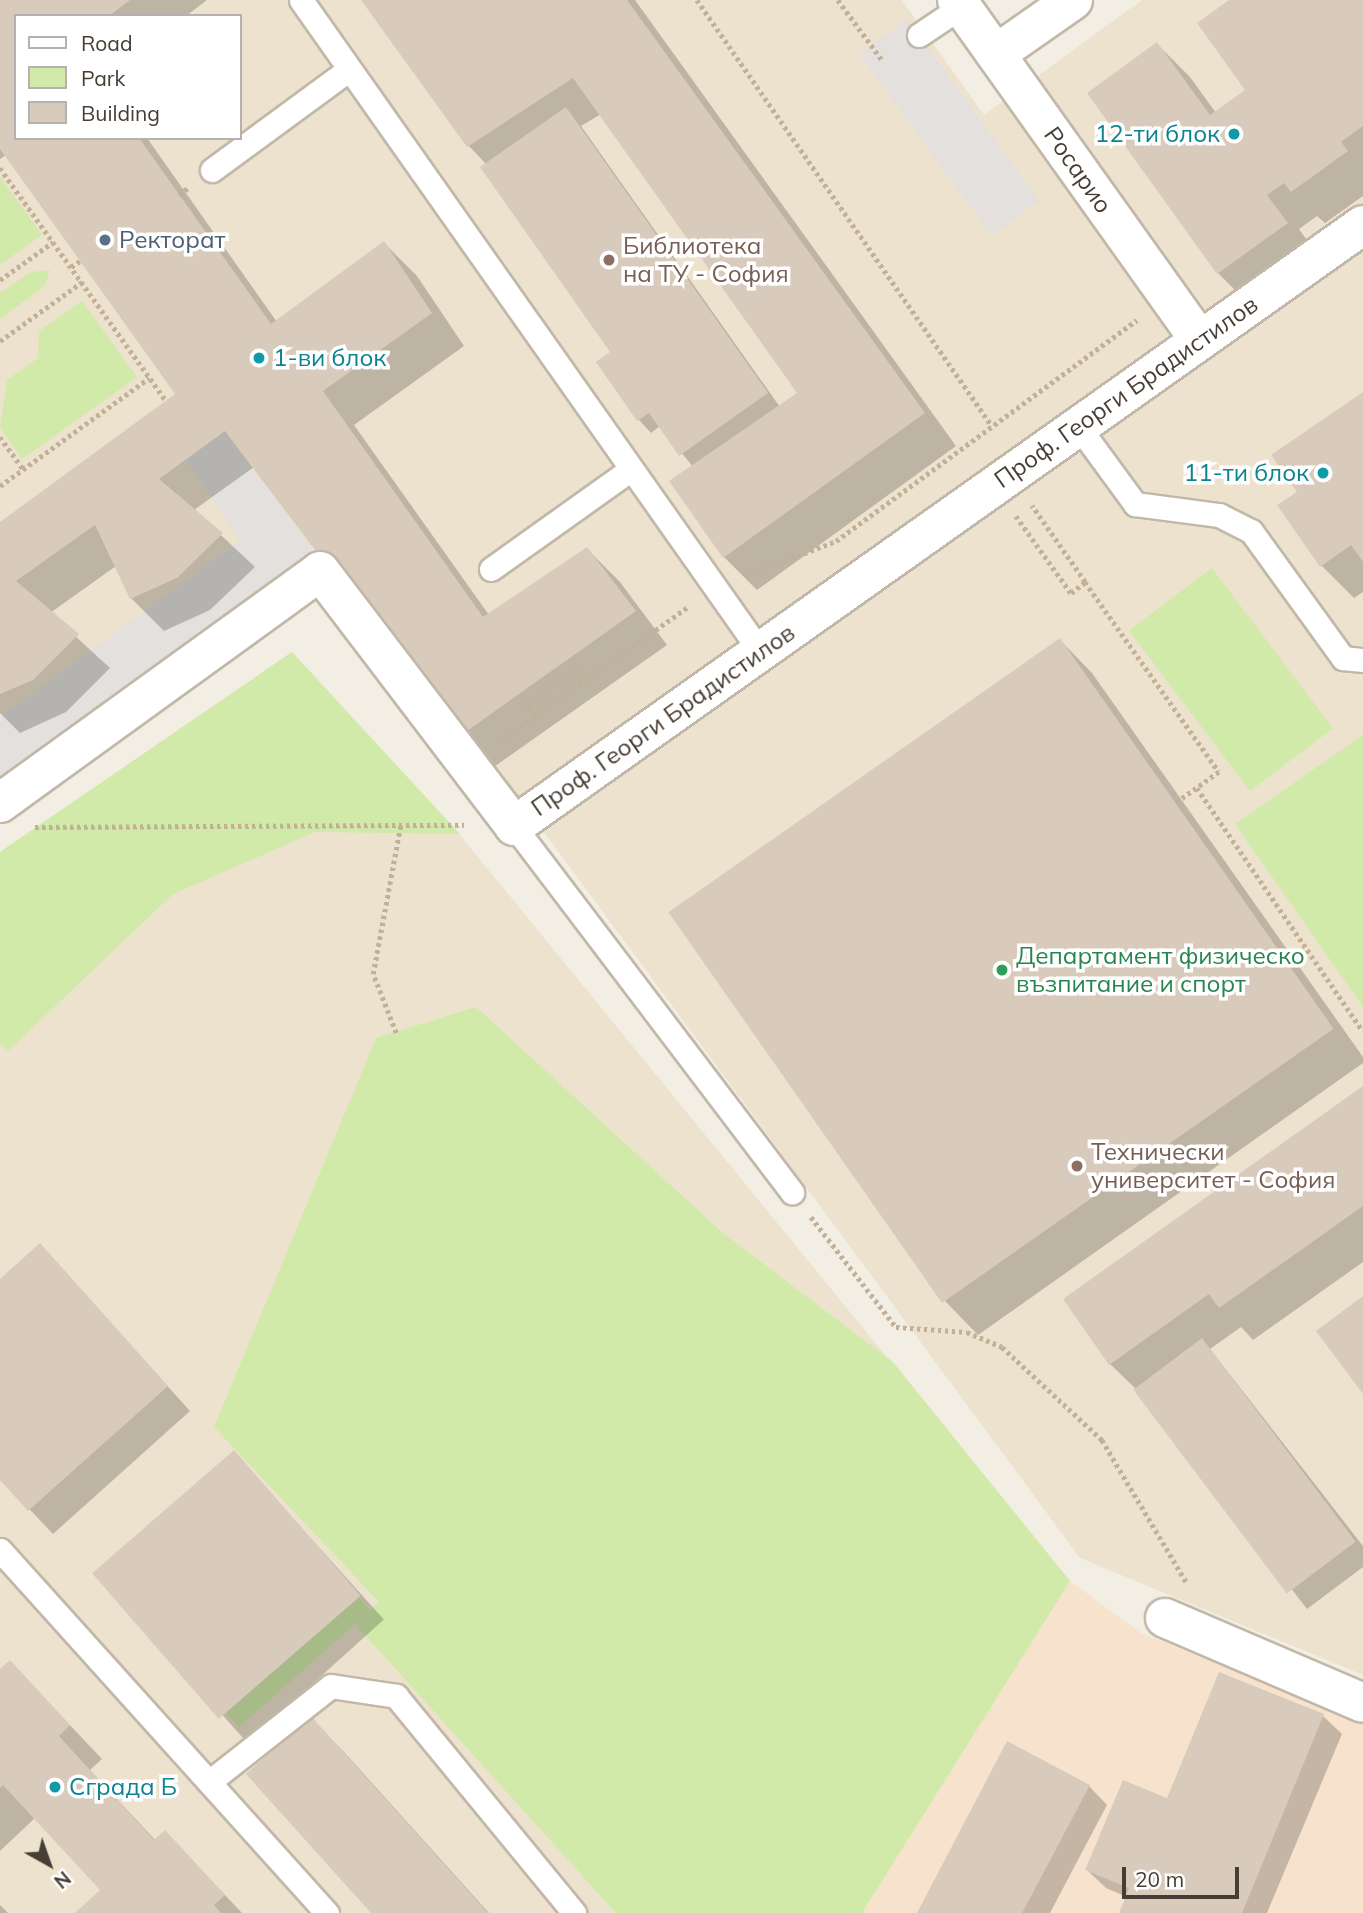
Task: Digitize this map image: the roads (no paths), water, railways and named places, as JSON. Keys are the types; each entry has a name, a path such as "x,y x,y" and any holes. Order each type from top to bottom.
{"street":[{"path":"996,54 1073,0"},
{"name":"Росарио","path":"959,3 1199,339"},
{"name":"Проф. Георги Брадистилов","path":"0,803 320,571 514,826 1363,225"},
{"path":"1165,1618 1363,1703"}],"lane":[{"path":"301,0 760,651"},
{"path":"919,34 959,3"},
{"path":"212,170 348,70"},
{"path":"1078,426 1135,504 1219,515 1251,531 1343,659 1363,660"},
{"path":"491,569 631,469"},
{"path":"514,826 792,1192"},
{"path":"0,1550 327,1913"},
{"path":"209,1782 331,1686 396,1696 574,1913"}],"place":[{"name":"12-ти блок","path":"1234,134"},
{"name":"Ректорат","path":"105,240"},
{"name":"Библиотека на ТУ - София","path":"609,260"},
{"name":"1-ви блок","path":"259,358"},
{"name":"11-ти блок","path":"1323,473"},
{"name":"Департамент физическо възпитание и спорт","path":"1002,970"},
{"name":"Технически университет - София","path":"1077,1166"},
{"name":"Сграда Б","path":"55,1787"}]}
